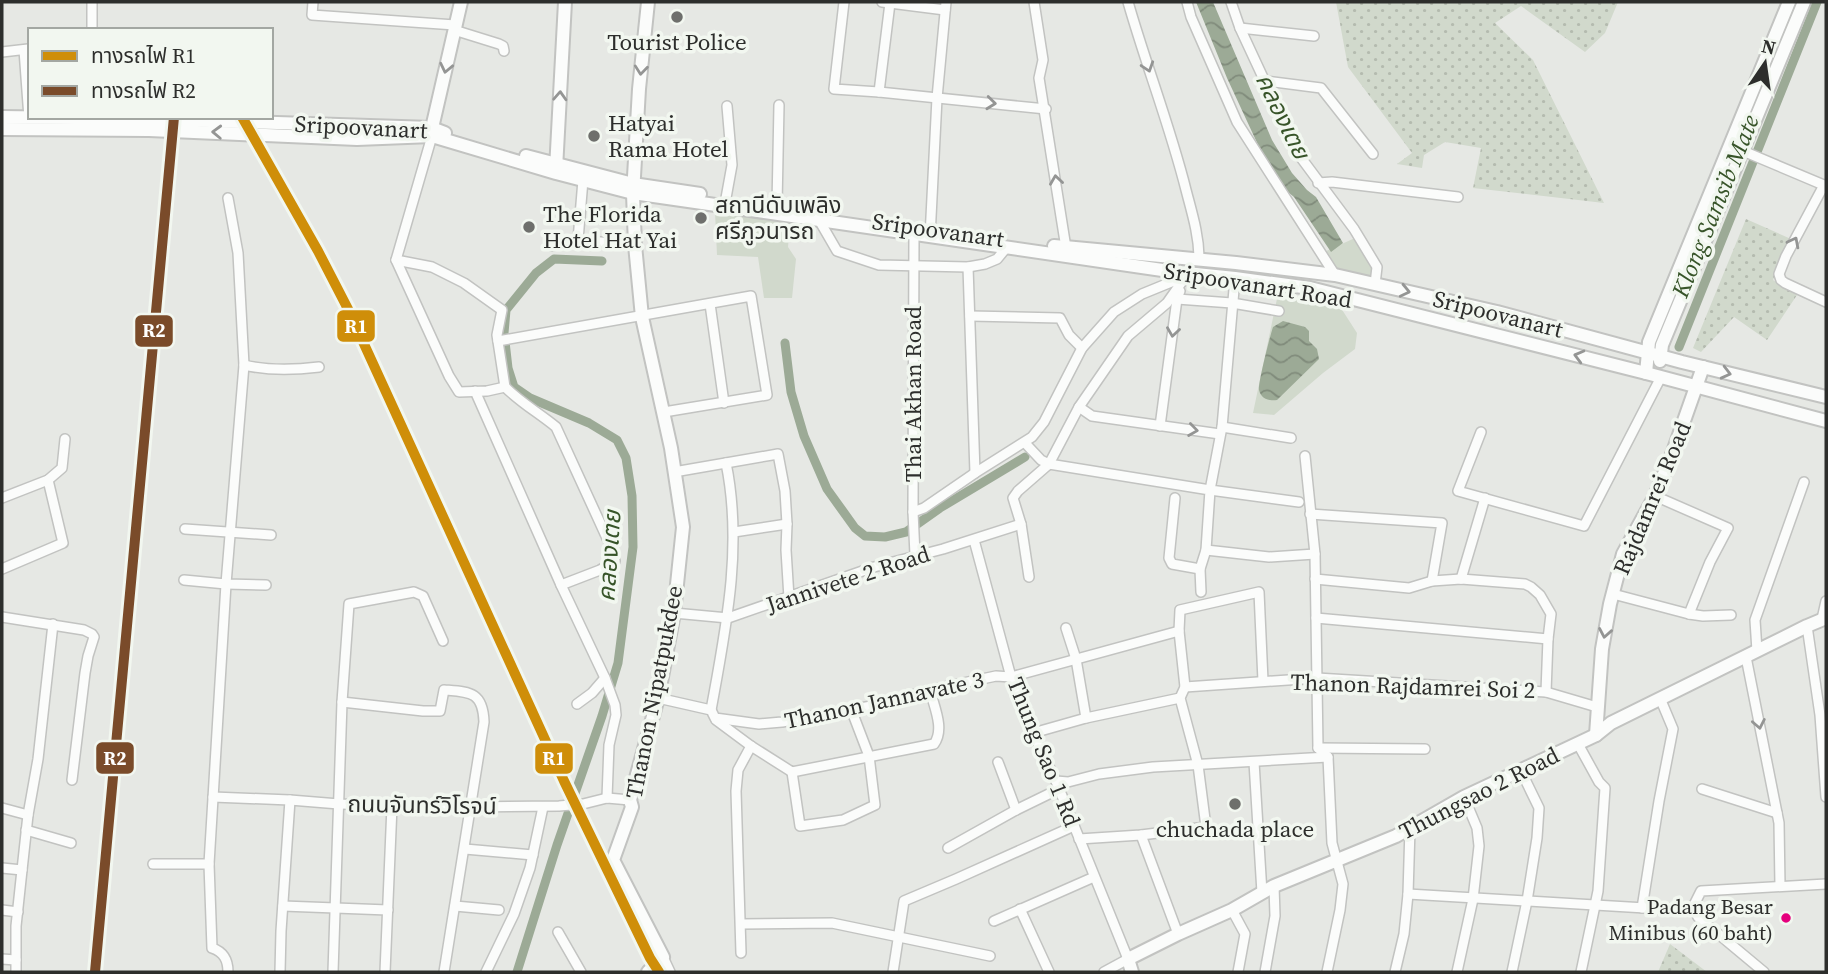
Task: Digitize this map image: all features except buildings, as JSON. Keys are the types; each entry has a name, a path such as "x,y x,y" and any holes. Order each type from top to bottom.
{"main road":[{"path":"432,132 461,2"},
{"path":"556,169 565,2"},
{"name":"Thanon Nipatpukdee","path":"648,2 639,85 633,189 637,276 642,317 663,412 683,527 674,613 658,698 630,800 632,807 613,860 655,966"},
{"path":"1661,377 1649,342 1789,2"},
{"path":"1646,373 1654,354 1662,345 1745,152 1804,2"},
{"name":"Sripoovanart","path":"2,117 28,112"},
{"name":"Sripoovanart","path":"168,119 432,132 454,136 556,169 633,189 776,205 1007,247 1199,259 1335,275 1497,312 1703,368 1826,397"},
{"name":"Sripoovanart","path":"2,129 162,130 357,139 432,132"},
{"name":"Sripoovanart","path":"556,169 583,180 633,189 914,234 931,233 1066,252 1181,274"},
{"path":"1236,263 1236,278"},
{"name":"Sripoovanart Road","path":"1181,274 1310,288 1826,421"},
{"name":"Rajdamrei Road","path":"1596,735 1602,649 1612,594 1623,554 1655,496 1703,368"},
{"name":"Thungsao 2 Road","path":"1130,966 1178,934 1268,890 1396,836 1464,797 1596,735 1611,723 1824,618"}],"street":[{"path":"92,2 92,28"},
{"path":"313,2 312,15 455,27 499,44 504,51"},
{"path":"844,2 834,89 1046,109"},
{"path":"882,2 945,6 937,97 931,233"},
{"path":"879,92 890,2"},
{"path":"1034,2 1043,60 1040,78 1066,252"},
{"path":"1128,2 1177,155 1199,239 1199,259"},
{"path":"1187,2 1237,122 1335,275"},
{"path":"1232,2 1240,28 1299,155 1354,229 1377,267 1375,284"},
{"path":"1240,28 1314,36"},
{"path":"2,52 27,50 28,81"},
{"path":"1266,81 1321,88 1373,154"},
{"path":"776,205 779,105"},
{"path":"726,198 732,164 727,106"},
{"path":"432,132 396,260 449,376 459,392 505,387"},
{"path":"1745,152 1825,186 1786,256 1779,278 1826,302"},
{"path":"578,240 583,180"},
{"path":"1318,183 1332,182 1458,197"},
{"path":"228,198 238,253 244,365 226,584 209,864 212,948 226,957 228,972"},
{"path":"819,220 837,251 879,265 968,267 997,259 1007,247"},
{"name":"Thai Akhan Road","path":"914,234 915,555"},
{"path":"552,246 578,240 635,245"},
{"path":"396,260 432,267 464,283 502,310 497,335 505,387 519,401 542,414 556,427 615,561 600,570 561,585"},
{"path":"968,267 975,473"},
{"path":"1160,425 1181,274"},
{"path":"913,514 975,473 1027,445 1044,422 1082,348 1114,312 1181,274"},
{"path":"1028,577 1021,524 1013,498 1045,462 1128,336 1167,303 1181,274"},
{"path":"1201,592 1200,569 1206,550 1210,490 1221,430 1236,278"},
{"path":"498,341 751,296 767,396 663,412"},
{"path":"1177,299 1233,303 1279,311"},
{"path":"710,304 724,403"},
{"path":"970,316 1060,318 1069,335 1082,348"},
{"path":"244,365 290,370 319,368"},
{"path":"1480,432 1458,491 1584,526 1661,377"},
{"path":"475,391 605,678 616,710 609,745 607,798"},
{"path":"1079,407 1092,416 1291,438"},
{"path":"2,498 48,480 62,468 65,439"},
{"path":"1027,445 1045,462 1299,502"},
{"path":"674,472 778,454 785,491 789,598"},
{"path":"1305,456 1315,554 1318,748 1328,757 1332,844 1342,884 1340,910 1327,972"},
{"path":"713,714 728,618 734,532 726,463"},
{"path":"2,569 63,543 48,480"},
{"path":"1780,886 1779,823 1752,654 1755,620 1804,482"},
{"path":"1655,496 1728,528 1710,562 1689,614"},
{"path":"1175,498 1169,558 1172,564 1200,569"},
{"path":"1461,579 1485,498"},
{"path":"1310,514 1442,523 1432,581"},
{"path":"734,532 787,524"},
{"name":"Jannivete 2 Road","path":"674,613 728,618 874,567 974,540 1021,524"},
{"path":"185,529 271,535"},
{"name":"Thung Sao 1 Rd","path":"974,540 1011,677 1033,733 1058,785 1130,966"},
{"path":"1206,550 1269,557 1315,554"},
{"path":"1315,579 1409,588 1432,581 1461,579 1525,584 1540,595 1551,614 1546,692"},
{"path":"184,580 266,585"},
{"path":"333,972 342,702 349,604 414,592 423,596 443,641"},
{"path":"1079,839 1206,827 1198,765 1180,698 1185,687 1179,631 1180,610 1259,592 1264,681"},
{"path":"1612,594 1689,614 1731,615"},
{"path":"1824,618 1826,601"},
{"path":"2,617 84,630 94,637 85,673 72,780"},
{"path":"1316,618 1548,639"},
{"path":"16,972 16,926 26,830 38,759 53,624"},
{"path":"1807,626 1820,715 1826,797"},
{"path":"1066,628 1076,659 1086,718"},
{"name":"Thanon Jannavate 3","path":"658,698 759,724 782,722 877,705 996,676 1011,677 1179,631"},
{"path":"577,704 592,693 605,678"},
{"name":"Thanon Rajdamrei Soi 2","path":"1185,687 1317,678 1546,692 1597,707"},
{"path":"342,702 440,711 444,690 468,691 477,698 483,710 484,722 444,972"},
{"path":"851,709 869,756 875,805 843,820 800,826 792,772 869,756 934,744 940,730 930,690"},
{"path":"1033,733 1086,718 1180,698"},
{"path":"1642,908 1658,801 1673,729 1660,698"},
{"name":"Thanon Jannavate 3","path":"713,714 751,746 792,772"},
{"path":"1577,744 1605,788 1599,884 1581,972"},
{"path":"741,953 736,791 738,770 751,746"},
{"path":"1318,748 1425,749"},
{"path":"948,848 1058,785 1068,782 1153,767 1328,757"},
{"path":"998,762 1016,810"},
{"path":"1254,762 1268,890 1275,916 1265,972"},
{"path":"1512,972 1527,901 1539,808 1521,771"},
{"path":"1702,789 1777,813"},
{"name":"ถนนจันทร์วิโรจน์","path":"213,797 469,807 542,807 583,804 607,798 630,800"},
{"path":"1457,972 1473,899 1479,846 1478,828 1464,797"},
{"path":"280,972 290,800"},
{"path":"385,972 391,806"},
{"path":"486,972 514,914 530,868 542,807"},
{"path":"2,808 28,815"},
{"path":"894,972 904,901 1074,826"},
{"path":"1395,972 1404,934 1410,828"},
{"path":"26,830 71,843"},
{"path":"1140,835 1178,934"},
{"path":"465,849 533,855"},
{"path":"153,864 209,864"},
{"path":"2,868 22,870"},
{"path":"994,921 1094,877"},
{"path":"1693,907 1701,891 1826,884"},
{"path":"1408,894 1595,906 1662,909 1693,907"},
{"path":"283,906 388,910"},
{"path":"455,906 499,909"},
{"path":"1693,907 1698,917 1764,972"},
{"path":"1020,909 1049,972"},
{"path":"2,910 18,912"},
{"path":"1231,910 1245,934 1238,972"},
{"path":"741,924 832,923 990,957"},
{"path":"558,932 581,972"},
{"path":"2,959 16,960"},
{"path":"655,966 670,972"},
{"path":"1104,972 1130,966"}],"shaded area":[{"path":"1336,2 1618,2 1605,33 1585,52 1521,6 1495,23 1533,60 1604,203 1473,188 1481,148 1445,142 1424,155 1422,168 1397,164 1412,153 1348,67"},
{"path":"715,212 790,223 788,247 796,259 792,298 764,298 758,257 717,255"},
{"path":"1746,219 1791,239 1773,280 1797,295 1767,340 1734,317 1701,352 1693,348"},
{"path":"1355,238 1374,267 1373,282 1335,275 1324,252"},
{"path":"1278,294 1339,305 1357,333 1355,349 1274,415 1253,413"},
{"path":"1670,944 1707,972 1658,972"}],"water":[{"path":"1196,2 1213,2 1272,140 1292,173 1316,197 1343,243 1331,252 1265,160"},
{"path":"1283,321 1305,327 1309,331 1309,341 1317,349 1319,359 1277,400 1271,400 1262,396 1259,386 1273,327"}],"waterway":[{"name":"Klong Samsib Mate","path":"1679,347 1817,2"},
{"name":"คลองเตย","path":"517,972 618,663 633,547 632,496 626,458 617,440 589,423 530,398 514,387 508,368 504,333 506,310 536,273 554,259 602,261"},
{"name":"คลองเตย","path":"785,343 791,392 804,436 827,489 855,528 865,536 885,537 906,532 940,508 1025,457"}],"rail line":[{"name":"R2","path":"95,972 174,119"},
{"name":"R1","path":"243,119 348,309 564,781 659,972"}],"place":[{"name":"Tourist Police","path":"677,17"},
{"name":"Hatyai Rama Hotel","path":"594,136"},
{"name":"สถานีดับเพลิง ศรีภูวนารถ","path":"701,218"},
{"name":"The Florida Hotel Hat Yai","path":"529,227"},
{"name":"chuchada place","path":"1235,804"},
{"name":"Padang Besar Minibus (60 baht)","path":"1786,918"}]}
